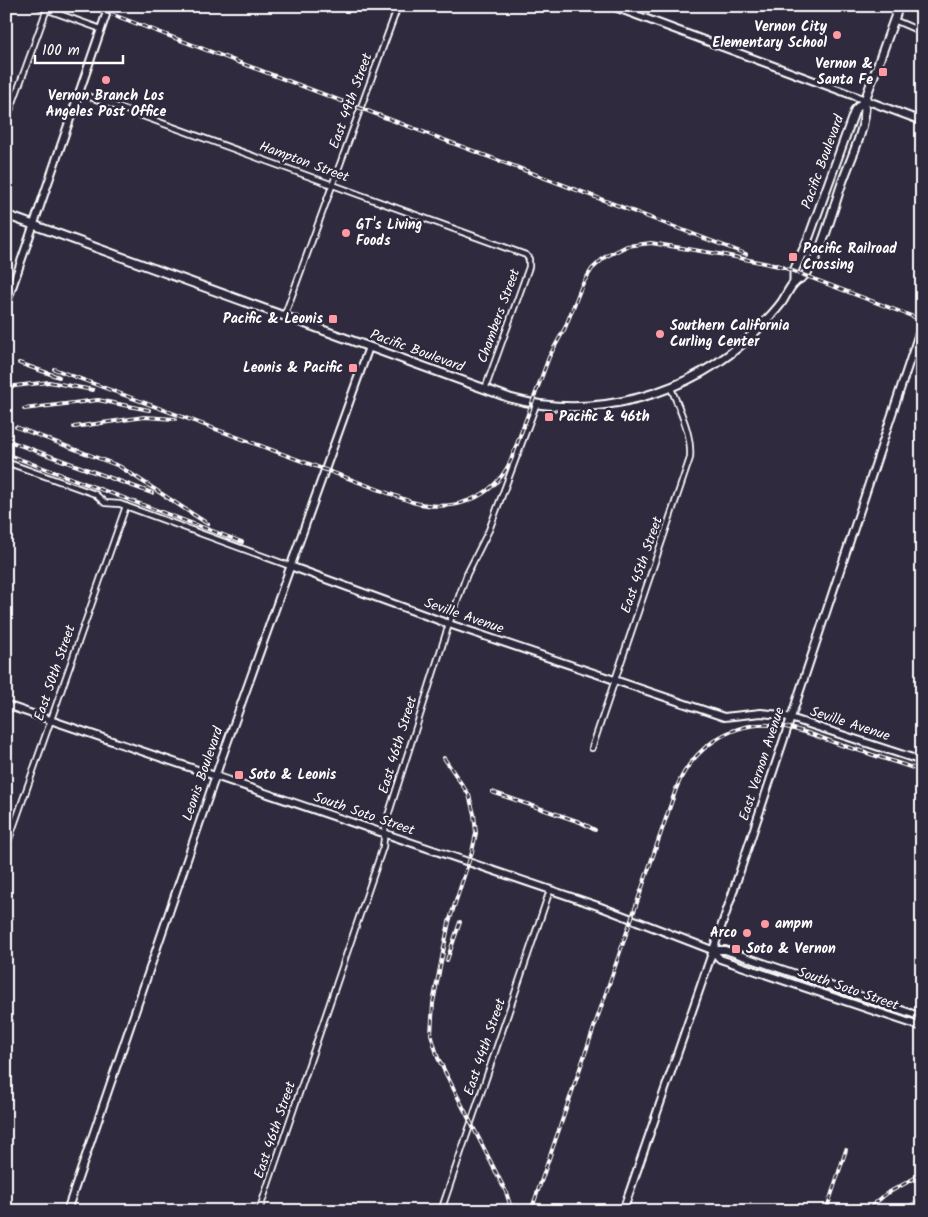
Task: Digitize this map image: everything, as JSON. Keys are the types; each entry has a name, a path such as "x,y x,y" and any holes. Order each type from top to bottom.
{"main road":[{"path":"6,305 109,6"},
{"path":"612,6 922,121"},
{"path":"865,100 899,6"},
{"name":"Pacific Boulevard","path":"794,283 794,271 809,237 855,110 865,100"},
{"name":"Pacific Boulevard","path":"6,216 485,389 536,405 601,406 671,388 722,360 773,313 794,283 806,275 822,241 866,114 865,100"},
{"name":"East Vernon Avenue","path":"623,1211 922,324"},
{"name":"Leonis Boulevard","path":"67,1211 216,776 368,347"},
{"name":"Seville Avenue","path":"290,566 449,624 724,717 768,713 790,718 922,761"},
{"name":"South Soto Street","path":"6,705 550,890 712,950 725,950 922,1017"},
{"name":"South Soto Street","path":"712,950 720,959 922,1027"},
{"path":"836,998 839,989"}],"street":[{"path":"37,6 48,8 101,30"},
{"name":"East 49th Street","path":"284,317 398,6"},
{"path":"6,122 48,8"},
{"path":"894,20 922,32"},
{"name":"Hampton Street","path":"79,93 521,253"},
{"name":"Chambers Street","path":"485,389 529,267 529,258 521,253"},
{"name":"East 45th Street","path":"592,748 690,458 691,445 688,433 671,388"},
{"name":"East 46th Street","path":"259,1211 383,847 391,805 449,624 467,574 489,530 536,405"},
{"name":"Seville Avenue","path":"6,462 95,494 106,503 126,506 290,566"},
{"name":"East 50th Street","path":"6,848 126,506"},
{"name":"East 44th Street","path":"441,1211 550,890"}],"shaded area":[{"path":"922,1198 922,1211 895,1211"}],"railway":[{"path":"90,6 746,254"},
{"path":"54,369 412,502 442,506 470,500 482,494 494,485 503,474 511,460 549,357 565,328 582,285 592,269 605,257 627,246 651,243 783,267"},
{"path":"777,265 922,320"},
{"path":"19,363 59,377"},
{"path":"6,387 49,382 93,390"},
{"path":"24,409 98,400 149,410"},
{"path":"74,427 144,417 175,419"},
{"path":"16,427 119,466 208,524"},
{"path":"6,440 152,493"},
{"path":"6,454 242,542"},
{"path":"531,1211 676,789 691,762 713,741 726,734 755,725 771,725 807,733 922,771"},
{"path":"444,758 469,795 476,833 472,852 449,922 433,1003 431,1034 438,1058 506,1192 512,1211"},
{"path":"492,792 580,822 595,830"},
{"path":"447,960 460,922"},
{"path":"826,1211 846,1150"},
{"path":"866,1211 886,1194 922,1174"}],"place":[{"name":"Vernon City Elementary School","path":"837,35"},
{"name":"Vernon & Santa Fe","path":"883,72"},
{"name":"Vernon Branch Los Angeles Post Office","path":"106,80"},
{"name":"GT's Living Foods","path":"346,233"},
{"name":"Pacific Railroad Crossing","path":"793,257"},
{"name":"Pacific & Leonis","path":"333,319"},
{"name":"Southern California Curling Center","path":"660,334"},
{"name":"Leonis & Pacific","path":"353,368"},
{"name":"Pacific & 46th","path":"549,417"},
{"name":"Soto & Leonis","path":"239,775"},
{"name":"ampm","path":"765,924"},
{"name":"Arco","path":"747,933"},
{"name":"Soto & Vernon","path":"736,949"}]}
